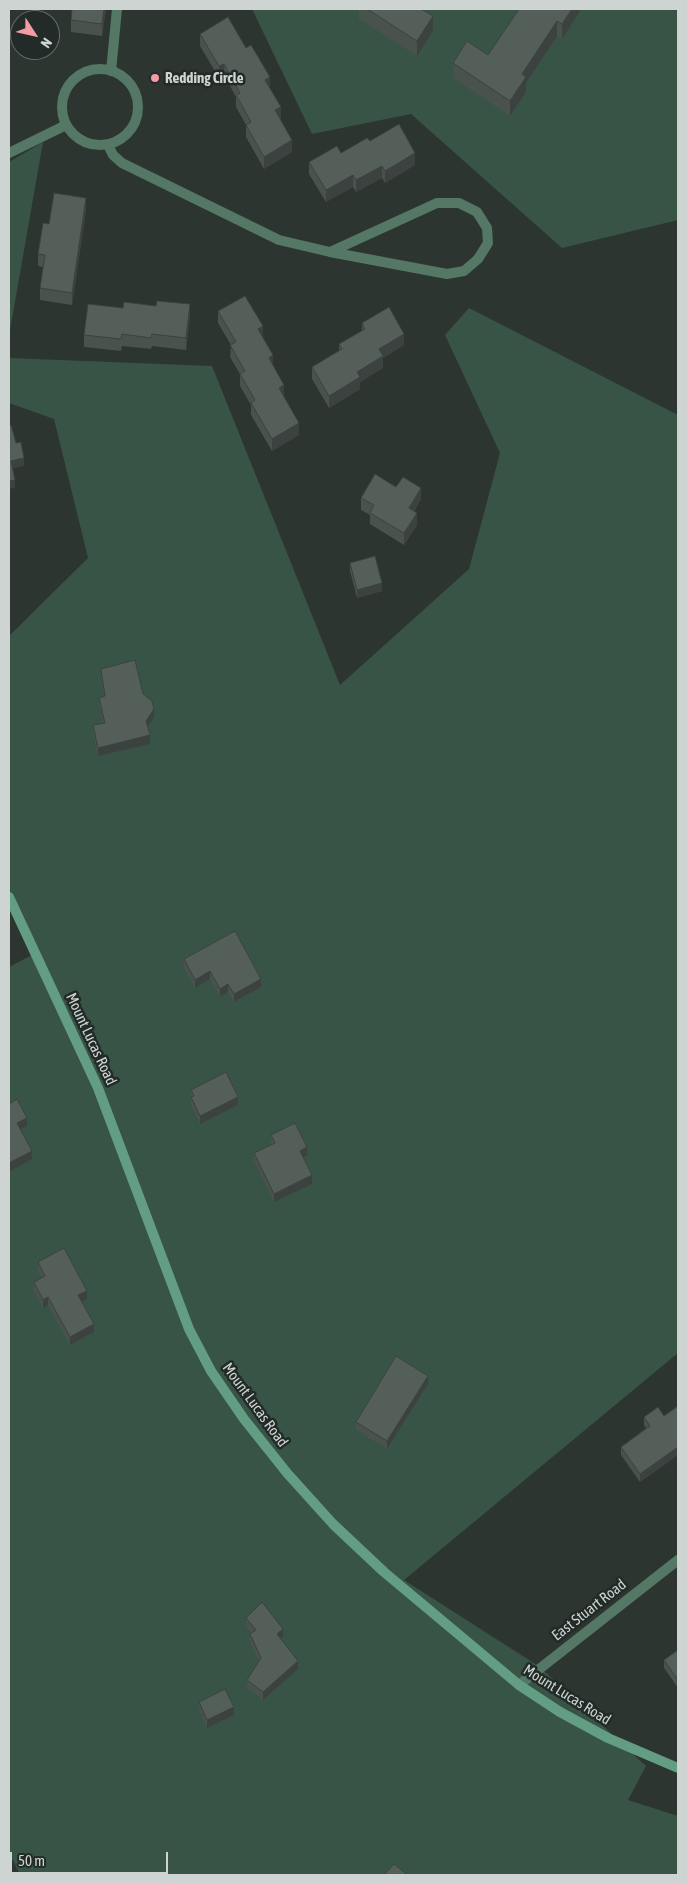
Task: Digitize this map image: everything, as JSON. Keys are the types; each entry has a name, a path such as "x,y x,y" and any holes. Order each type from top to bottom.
{"street":[{"path":"111,71 113,34 117,9"},
{"path":"111,71 134,89 138,109 135,122 128,134 108,144 87,143 76,136 66,125 62,110 67,88 76,78 88,72 111,71"},
{"path":"9,153 66,125"},
{"path":"108,144 113,155 122,163 279,240 330,252 447,274 464,271 478,259 488,243 487,228 477,212 459,204 437,203 330,252"},
{"name":"Mount Lucas Road","path":"9,897 98,1088 189,1329 211,1371 244,1419 268,1450 333,1524 384,1572 519,1685 560,1712 608,1738 678,1768"},
{"name":"East Stuart Road","path":"519,1685 678,1560"}],"green space":[{"path":"252,9 678,9 678,220 562,248 411,114 312,134"},
{"path":"43,142 9,336 9,162"},
{"path":"469,308 678,415 678,1353 404,1580 540,1667 646,1766 628,1800 678,1816 678,1875 20,1875 13,1860 9,1861 9,967 32,955 9,896 9,636 88,558 54,419 9,403 9,358 212,366 340,685 469,569 500,453 445,335"}],"building":[{"path":"72,9 104,9 102,24 71,20"},
{"path":"367,9 421,9 433,16 417,41"},
{"path":"519,9 572,9 562,24 557,21 522,74 526,77 510,101 453,63 467,41 488,55"},
{"path":"228,17 246,48 251,45 270,77 265,80 281,107 275,110 292,140 264,157 246,125 251,122 236,95 240,93 224,64 219,66 200,34"},
{"path":"399,124 415,153 385,171 382,166 356,180 353,175 326,190 309,162 337,146 341,153 367,138 370,141"},
{"path":"54,193 86,198 72,293 40,288 45,255 38,254 43,223 49,224"},
{"path":"245,296 263,326 258,329 273,355 269,358 284,385 279,388 299,423 272,439 251,403 255,400 240,374 245,371 230,345 236,342 218,311"},
{"path":"157,301 190,304 186,338 152,334 151,338 122,334 121,339 84,335 88,304 123,308 124,302 156,306"},
{"path":"389,307 404,334 379,349 383,356 357,372 360,377 329,396 312,367 342,349 339,344 365,329 362,323"},
{"path":"11,425 16,443 21,442 24,458 11,461 15,480 9,481 9,426"},
{"path":"375,474 396,487 403,477 421,488 409,508 417,513 404,533 370,513 374,505 361,498"},
{"path":"375,556 382,583 357,590 350,563"},
{"path":"135,660 143,694 152,701 154,709 146,721 150,735 98,748 93,725 105,723 99,698 105,696 101,669"},
{"path":"235,931 261,979 234,994 228,984 220,989 210,971 195,980 184,959"},
{"path":"226,1072 238,1097 200,1116 191,1097 194,1096 191,1090"},
{"path":"17,1099 27,1118 17,1123 32,1151 9,1163 9,1104"},
{"path":"295,1123 307,1147 300,1151 312,1175 274,1194 254,1153 275,1143 271,1135"},
{"path":"64,1248 87,1291 78,1295 94,1324 70,1337 48,1297 43,1300 34,1282 45,1276 38,1262"},
{"path":"396,1356 428,1376 387,1441 356,1422"},
{"path":"678,1406 678,1447 640,1474 621,1447 650,1426 644,1417 658,1407 664,1416"},
{"path":"262,1602 283,1629 277,1634 298,1661 263,1692 247,1680 261,1658 250,1634 256,1630 246,1618"},
{"path":"678,1650 678,1680 664,1660"},
{"path":"225,1689 234,1707 207,1720 199,1702"},
{"path":"394,1864 406,1874 384,1875"}],"place":[{"name":"Redding Circle","path":"155,78"}]}
